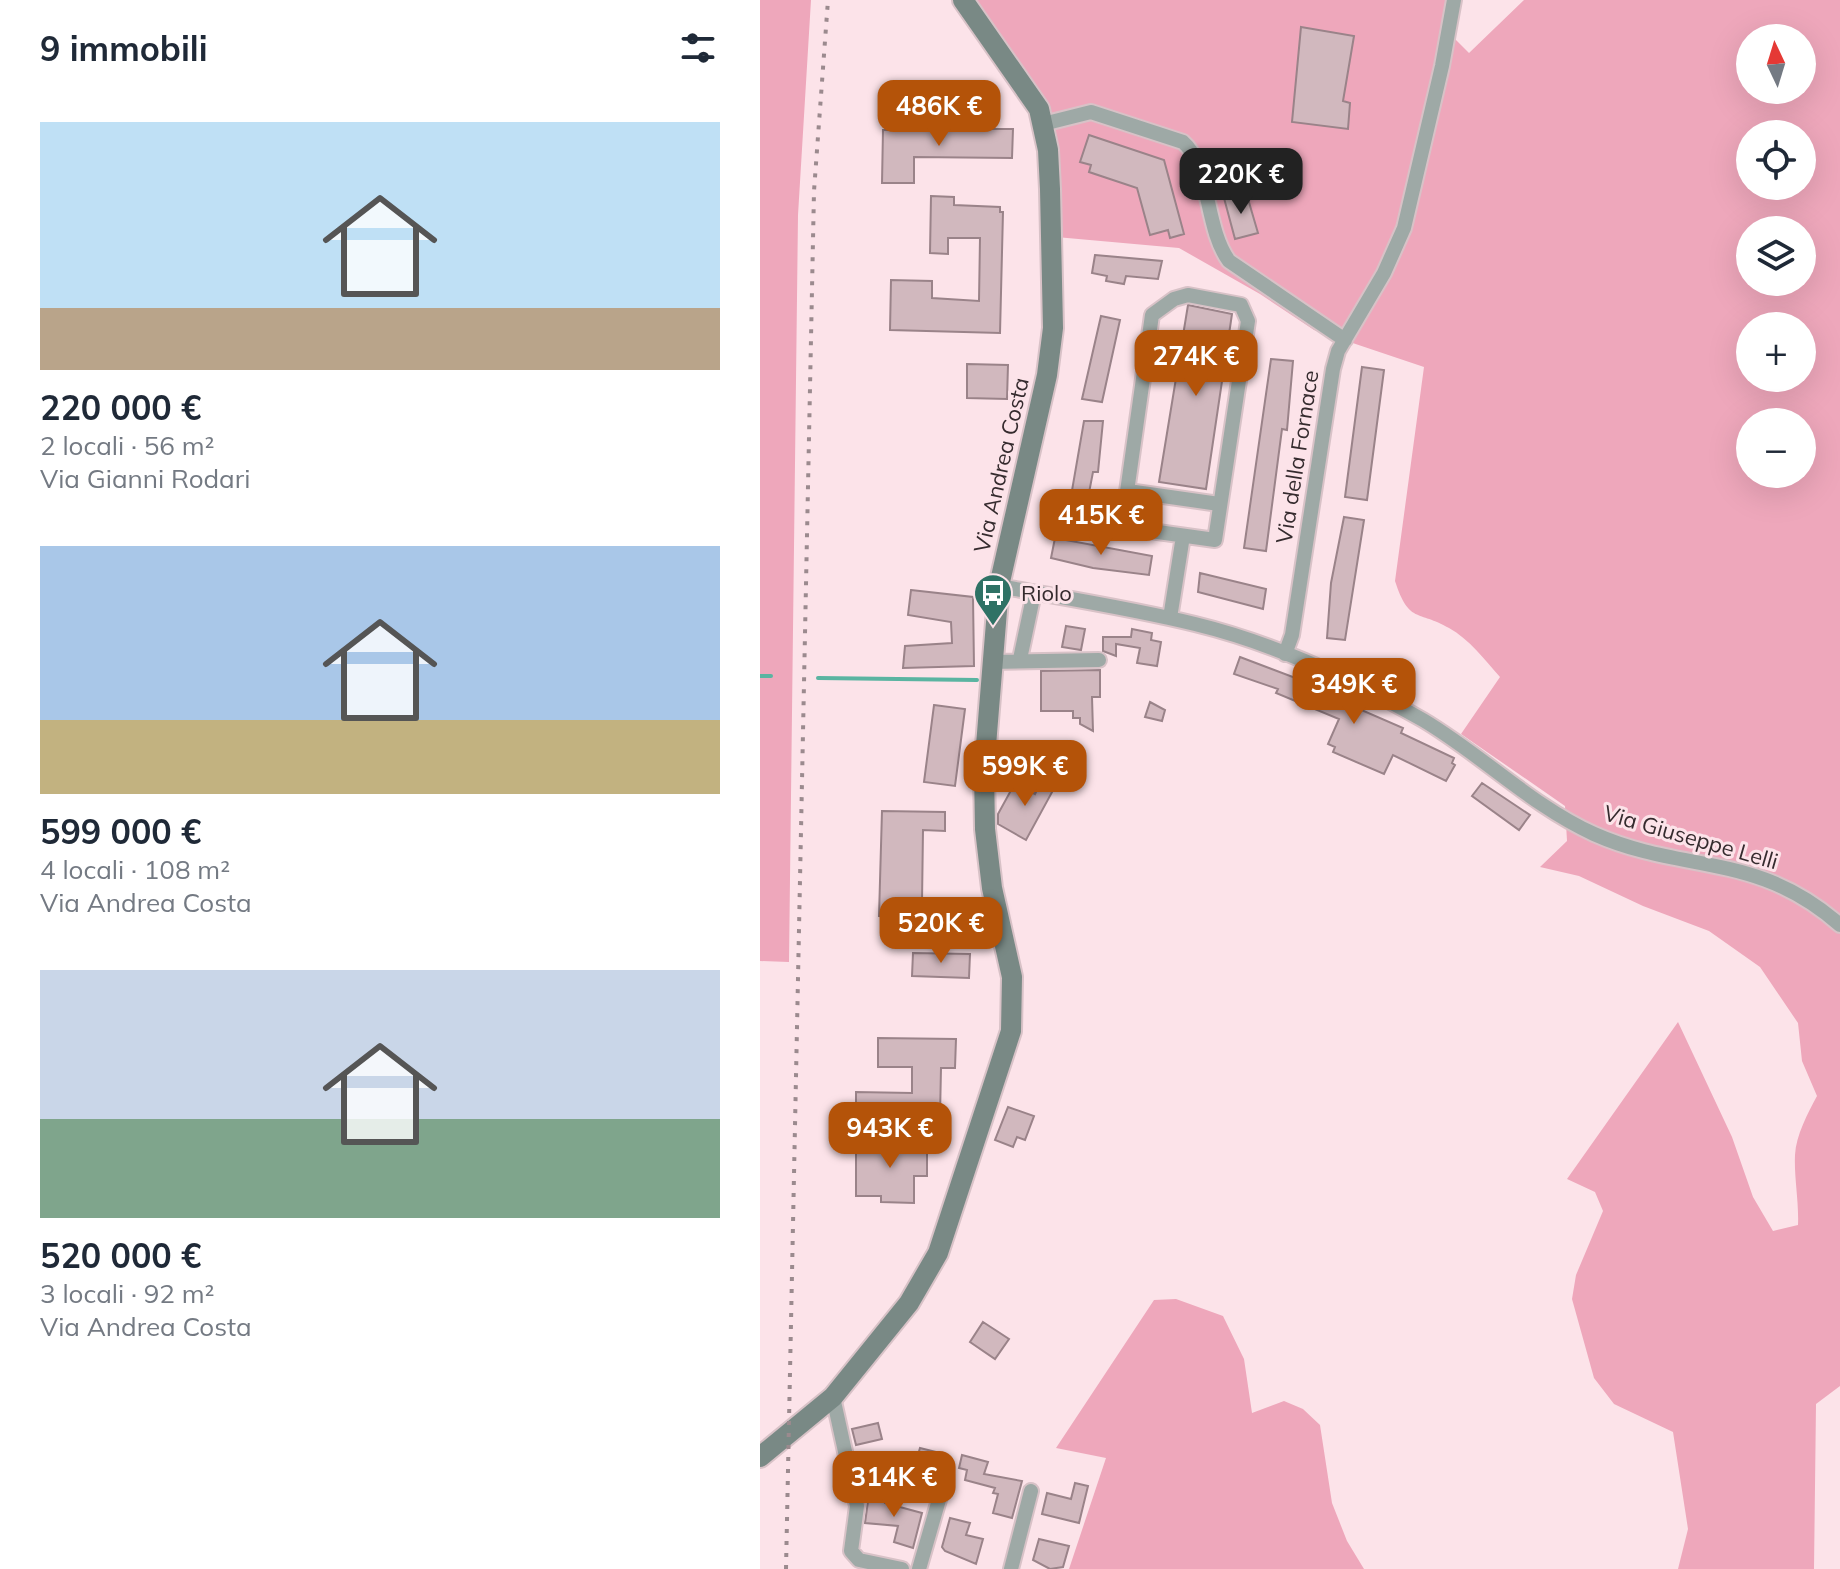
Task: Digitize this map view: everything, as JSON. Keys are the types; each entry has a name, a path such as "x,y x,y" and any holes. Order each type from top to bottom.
{"main road":[{"name":"Via Andrea Costa","path":"760,1457 833,1397 909,1303 938,1253 1011,1031 1012,977 992,888 985,829 990,662 999,586 1047,375 1053,328 1050,189 1043,124 1025,84 963,0"}],"street":[{"name":"Via della Fornace","path":"1285,654 1292,635 1333,369 1404,228 1442,66 1454,0"},
{"path":"1043,124 1091,112 1183,142 1193,155 1217,241 1229,261 1345,340"},
{"path":"1188,295 1241,305 1248,321 1219,504 1215,540 1122,527 1152,315 1174,299 1188,295"},
{"path":"1128,491 1219,504"},
{"path":"1170,618 1183,536"},
{"name":"Via Giuseppe Lelli","path":"999,586 1170,618 1285,654 1423,721 1574,824 1633,848 1758,875 1801,895 1840,925"},
{"path":"1020,659 1034,593"},
{"path":"990,662 1020,659 1099,660"},
{"path":"833,1397 857,1506 851,1551 859,1560 902,1569"},
{"path":"919,1569 945,1479"},
{"path":"1011,1569 1031,1491"}],"shaded area":[{"path":"760,0 811,0 798,215 789,962 760,961"},
{"path":"965,0 1455,0 1449,33 1469,53 1524,0 1840,0 1840,1386 1816,1404 1814,1569 1678,1569 1688,1529 1673,1432 1614,1404 1594,1378 1572,1299 1576,1275 1603,1211 1595,1192 1567,1179 1678,1022 1732,1137 1753,1197 1773,1231 1798,1225 1796,1147 1817,1096 1802,1061 1798,1023 1760,967 1709,931 1643,906 1579,876 1540,867 1567,841 1565,806 1461,734 1500,677 1463,638 1410,610 1395,581 1424,367 1314,330 1260,294 1179,248 1056,237 1047,139"},
{"path":"1176,1299 1223,1316 1244,1359 1252,1413 1284,1401 1303,1409 1320,1425 1332,1503 1347,1541 1364,1569 1069,1569 1106,1458 1056,1448 1154,1300"}],"building":[{"path":"1301,27 1354,36 1343,101 1350,103 1348,129 1292,122"},
{"path":"1013,129 1012,158 914,157 914,183 882,183 883,130"},
{"path":"1089,135 1164,160 1184,234 1170,238 1168,230 1150,235 1137,188 1089,172 1091,165 1080,162"},
{"path":"1246,192 1258,233 1235,239 1224,198"},
{"path":"931,196 954,197 954,205 1000,207 1000,212 1003,212 1000,333 890,330 891,280 932,281 932,298 979,301 980,238 948,238 948,254 930,253"},
{"path":"1095,255 1162,261 1158,279 1126,276 1124,284 1106,281 1107,276 1092,273"},
{"path":"1188,305 1232,314 1206,489 1159,482"},
{"path":"1101,316 1120,320 1102,402 1082,399"},
{"path":"1271,359 1293,361 1287,430 1282,429 1266,551 1244,548"},
{"path":"967,364 1008,365 1007,399 967,398"},
{"path":"1362,367 1384,370 1367,500 1345,497"},
{"path":"1084,421 1103,421 1098,472 1093,472 1087,503 1070,502"},
{"path":"1344,517 1364,520 1345,640 1327,638 1331,583"},
{"path":"1055,538 1152,556 1149,575 1093,568 1051,558"},
{"path":"1200,573 1266,589 1263,609 1198,592"},
{"path":"911,590 973,597 974,666 903,668 905,646 952,643 951,622 908,615"},
{"path":"1066,626 1085,629 1081,650 1062,647"},
{"path":"1132,629 1152,633 1151,640 1161,642 1157,666 1137,663 1140,648 1116,644 1116,656 1103,651 1103,637 1131,637"},
{"path":"1240,657 1338,694 1336,699 1403,728 1401,733 1454,758 1452,763 1455,765 1446,781 1393,755 1384,774 1333,752 1335,747 1328,744 1339,719 1276,693 1278,689 1234,674"},
{"path":"1100,670 1100,697 1092,697 1093,731 1080,724 1080,718 1073,718 1073,711 1041,711 1041,671"},
{"path":"1150,702 1165,710 1162,721 1145,717"},
{"path":"934,705 965,709 955,786 924,782"},
{"path":"1044,776 1057,783 1026,840 998,824 998,814 1015,783 1035,794"},
{"path":"1482,783 1530,815 1519,830 1472,796"},
{"path":"882,811 945,812 945,831 923,830 922,902 943,903 943,918 879,916"},
{"path":"913,953 970,954 969,978 912,976"},
{"path":"878,1038 956,1039 955,1068 941,1068 940,1116 856,1115 856,1092 912,1093 912,1067 878,1067"},
{"path":"1008,1107 1034,1116 1025,1140 1017,1137 1013,1147 995,1140"},
{"path":"856,1143 927,1143 927,1176 914,1176 914,1203 881,1202 881,1196 856,1196"},
{"path":"983,1322 1009,1339 995,1359 970,1342"},
{"path":"878,1423 882,1439 856,1445 852,1429"},
{"path":"920,1448 940,1453 937,1473 928,1488 910,1482"},
{"path":"962,1455 988,1462 984,1474 1022,1481 1012,1518 993,1513 998,1494 993,1493 995,1488 965,1480 967,1470 959,1468"},
{"path":"1075,1483 1088,1486 1079,1523 1042,1514 1047,1493 1071,1499"},
{"path":"869,1494 886,1496 885,1503 922,1513 913,1548 894,1542 898,1526 865,1523"},
{"path":"950,1518 970,1523 966,1535 983,1539 976,1564 942,1547"},
{"path":"1039,1539 1069,1546 1063,1567 1050,1569 1033,1560"}],"waterway":[{"path":"760,676 771,676"},
{"path":"818,678 977,680"}],"railway":[{"path":"786,1569 814,191 828,0"}],"place":[{"name":"Riolo","path":"993,627"}]}
